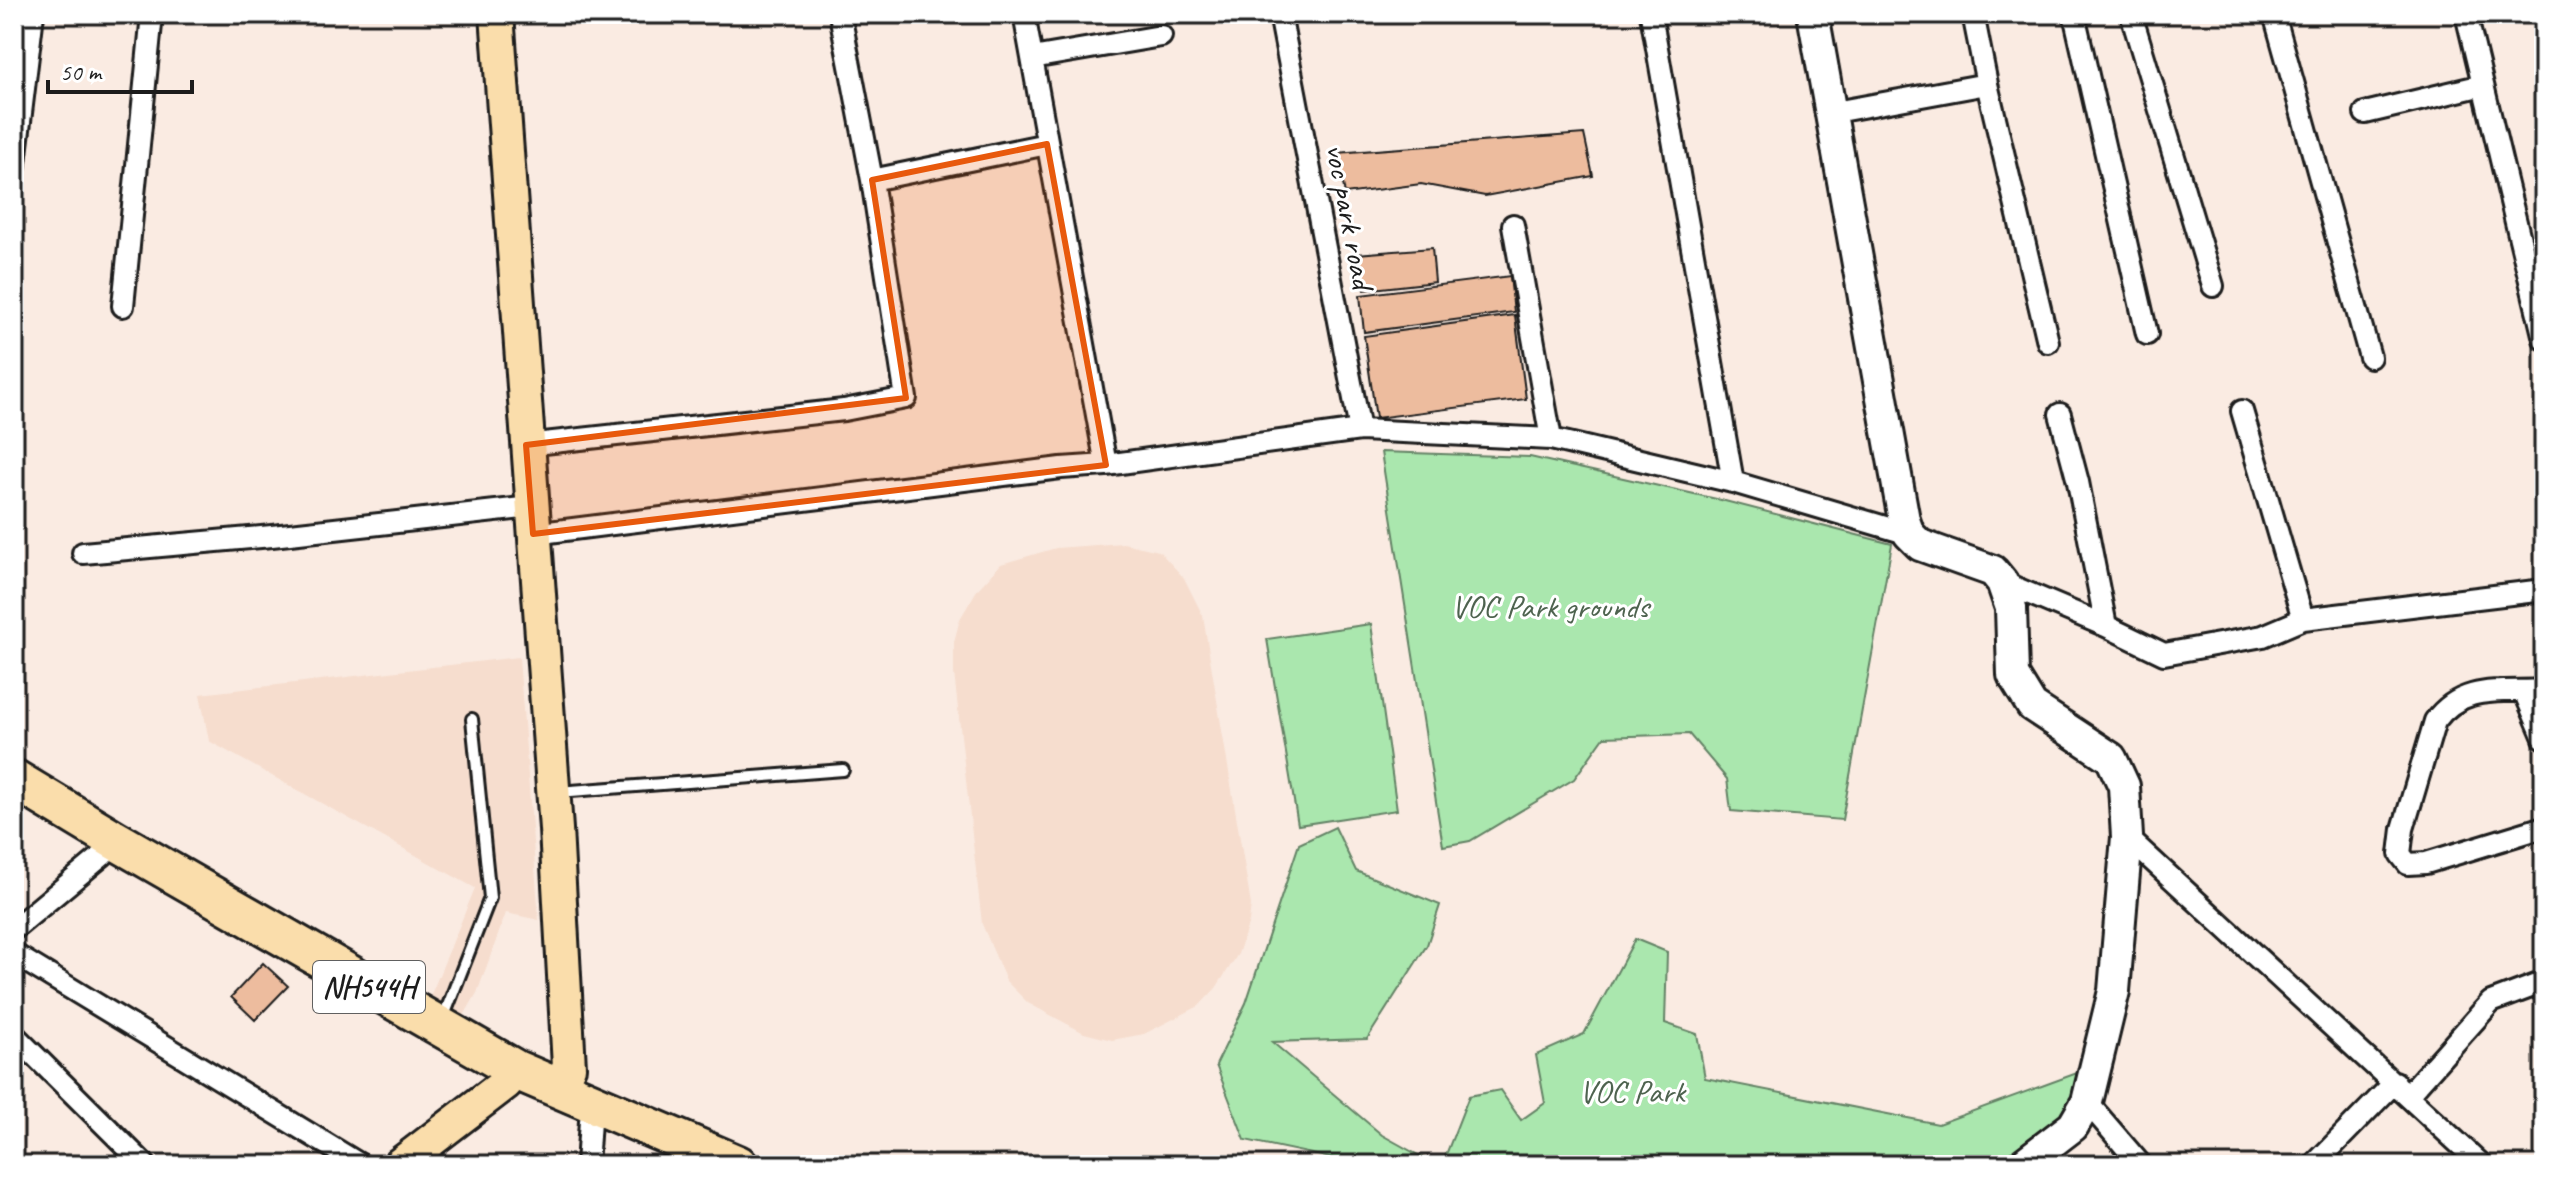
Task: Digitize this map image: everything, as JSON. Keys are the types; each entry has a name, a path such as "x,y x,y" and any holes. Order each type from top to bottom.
{"highway":[{"name":"NH544H","path":"14,779 109,848 511,1077 590,1121 697,1165"},
{"name":"NH544H","path":"14,801 109,848 440,1027 511,1077 559,1086 738,1165"}],"main road":[{"path":"497,14 553,793 569,1067 559,1086"},
{"path":"1813,14 1909,534 1920,545 1993,571 2002,582 2011,608 2013,675 2032,706 2111,758 2124,786 2127,837 2114,991 2087,1102 2073,1126 2022,1165"},
{"path":"399,1165 511,1077"}],"street":[{"path":"14,171 33,14"},
{"path":"123,306 152,14"},
{"path":"526,445 844,410 906,398 872,180 840,14"},
{"path":"1024,14 1106,465"},
{"name":"voc park road","path":"1280,14 1360,430"},
{"path":"1651,14 1733,482"},
{"path":"1973,14 2048,342"},
{"path":"2074,14 2147,334"},
{"path":"2131,14 2213,286"},
{"path":"2274,14 2370,357"},
{"path":"2466,14 2544,339"},
{"path":"1032,58 1161,36"},
{"path":"1829,113 1987,84"},
{"path":"2365,113 2483,85"},
{"path":"872,180 1047,144"},
{"path":"1513,225 1551,439"},
{"path":"2242,411 2303,619"},
{"path":"2060,414 2084,511 2106,626"},
{"path":"83,553 272,536 532,521 1106,465 1360,430 1551,439 1733,482 1909,534"},
{"path":"2002,582 2164,654 2263,636 2303,619 2544,590"},
{"path":"2544,738 2534,690 2476,693 2458,698 2446,706 2435,721 2403,829 2400,854 2408,864 2426,863 2544,827"},
{"path":"2127,837 2482,1165"},
{"path":"14,929 109,848"},
{"path":"14,954 361,1165"},
{"path":"2314,1165 2402,1088 2491,1002 2544,982"},
{"path":"14,1035 145,1165"},
{"path":"2087,1102 2141,1165"},
{"path":"587,1165 590,1121"}],"lane":[{"path":"440,1027 490,898 472,719"},
{"path":"553,793 843,770"}],"highlighted area":[{"path":"1047,144 1106,465 533,534 526,445 906,398 872,180"}],"shaded area":[{"path":"1123,543 1159,551 1184,578 1203,616 1251,905 1249,922 1238,954 1216,988 1199,1006 1144,1034 1112,1040 1084,1033 1028,1003 1006,981 982,924 954,673 954,642 960,619 977,590 1001,564 1056,548"},
{"path":"519,657 539,920 506,913 477,993 462,1019 428,1002 475,888 209,741 200,694"}],"green space":[{"name":"VOC Park grounds","path":"1381,452 1530,457 1721,500 1892,544 1842,820 1731,811 1727,779 1689,734 1604,737 1574,779 1470,841 1443,846"},
{"path":"1371,624 1397,810 1298,825 1267,639"},
{"path":"1335,827 1356,871 1440,905 1427,945 1367,1039 1272,1042 1382,1135 1436,1165 1338,1165 1336,1159 1245,1140 1216,1065 1246,1003 1299,844"},
{"name":"VOC Park","path":"1635,939 1667,952 1665,1023 1697,1034 1705,1078 1938,1124 2077,1073 2072,1112 2013,1157 1997,1165 1442,1165 1469,1096 1500,1090 1521,1120 1545,1103 1536,1055 1584,1034"}],"building":[{"path":"1584,134 1593,176 1485,196 1421,184 1345,194 1337,153"},
{"path":"1432,248 1435,282 1364,290 1357,254"},
{"path":"1510,276 1514,312 1364,332 1360,295"},
{"path":"1515,315 1526,399 1376,418 1364,336"},
{"path":"263,963 288,986 255,1020 231,997"}]}
